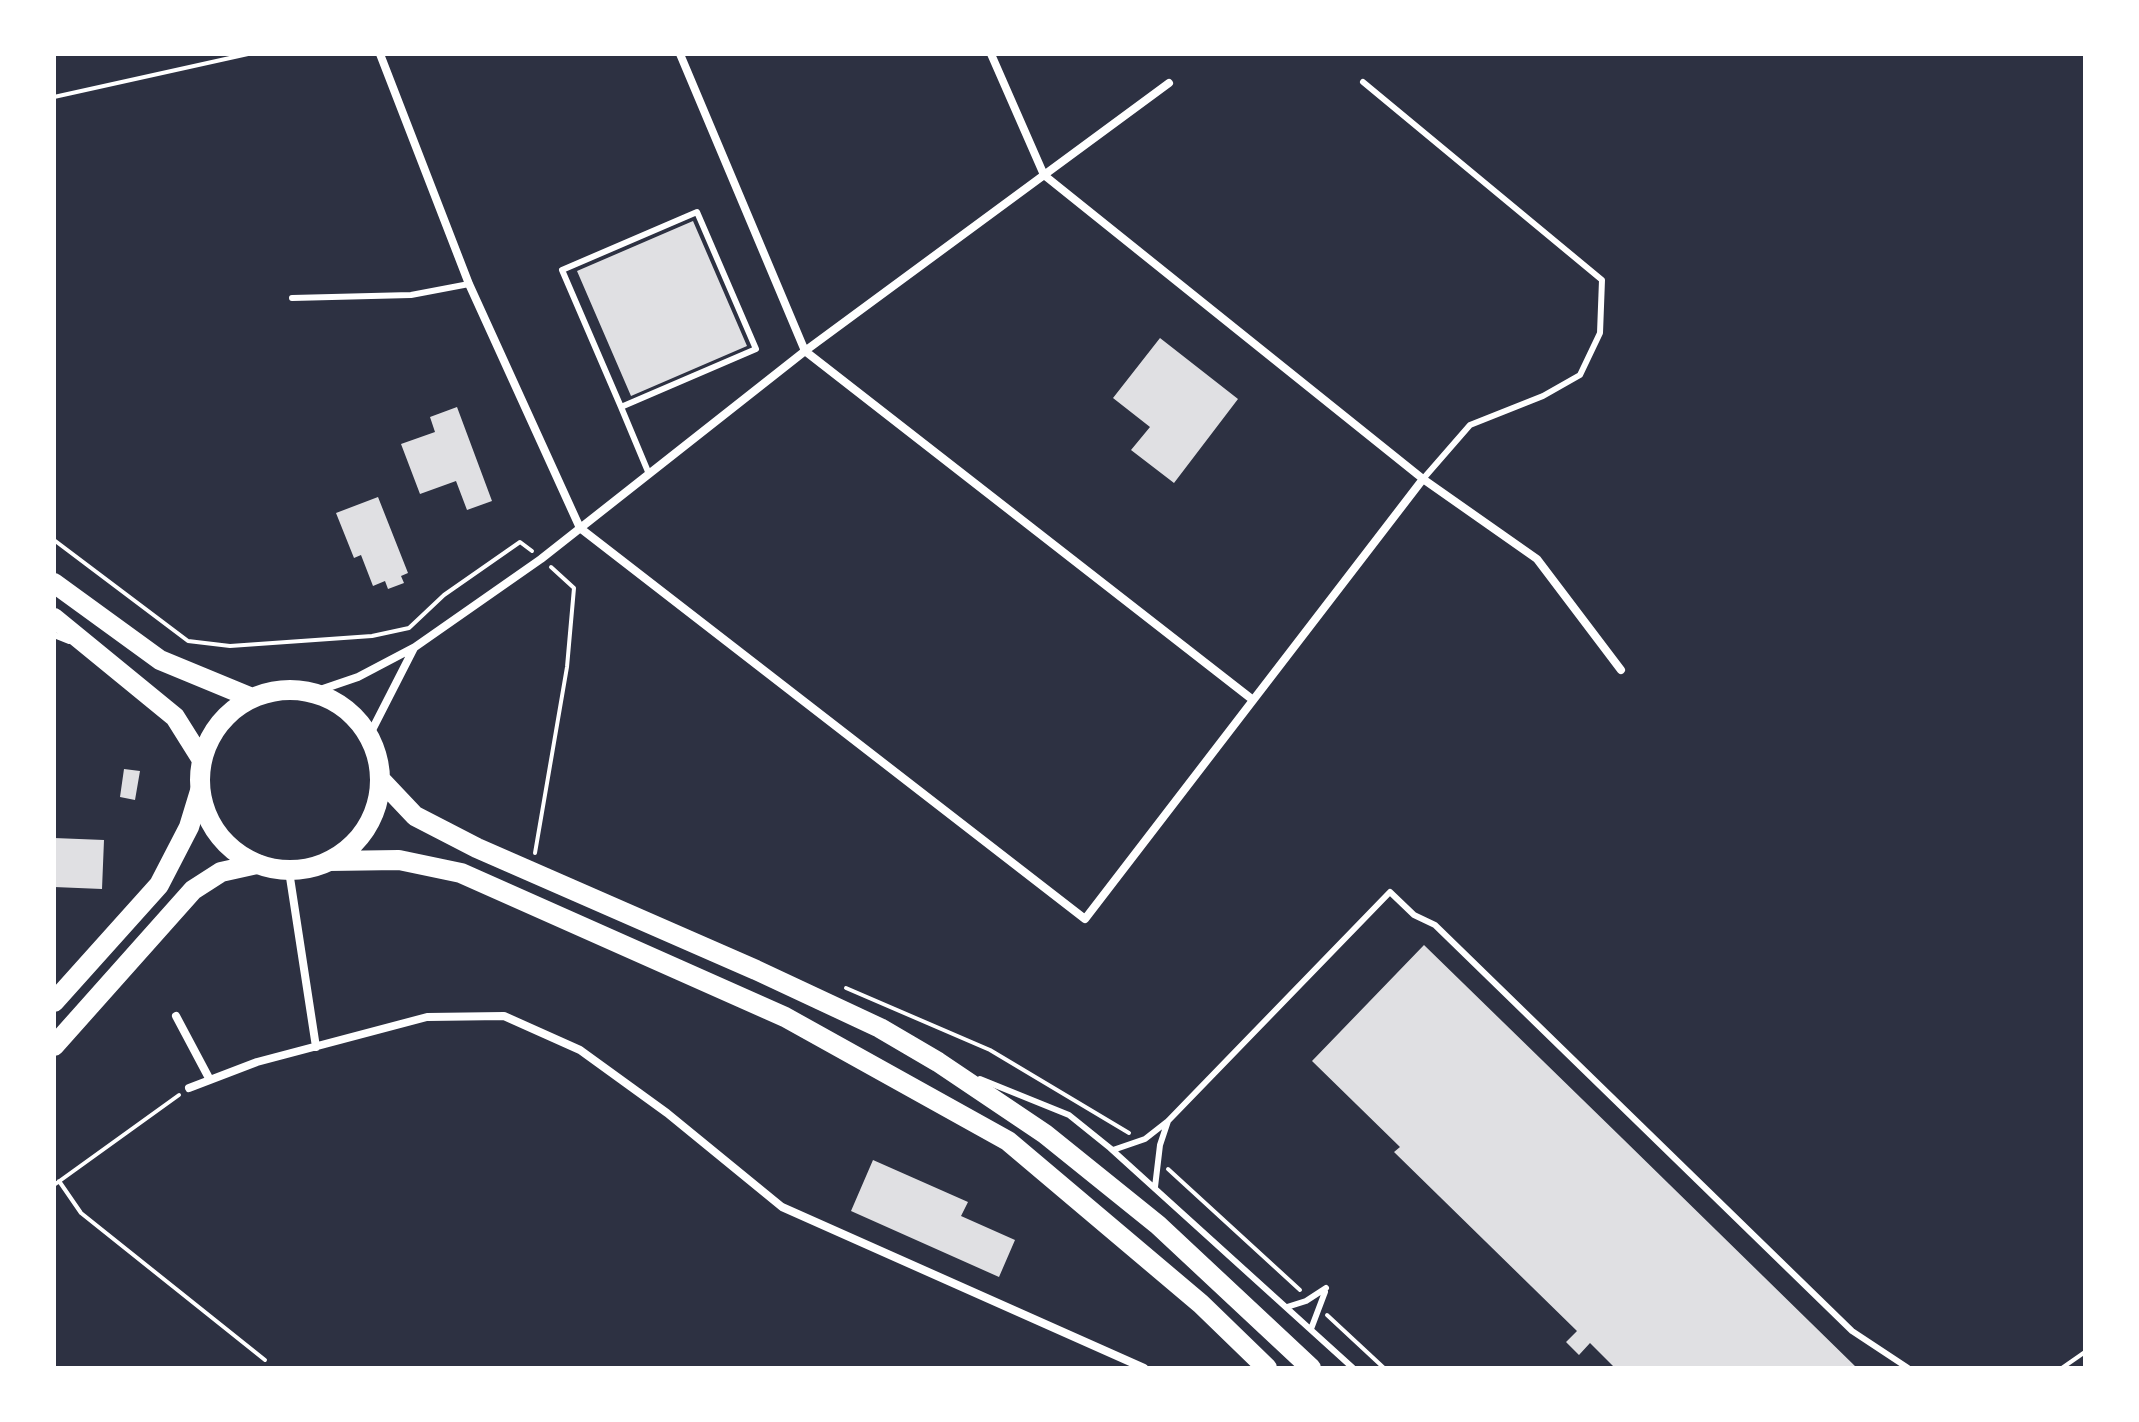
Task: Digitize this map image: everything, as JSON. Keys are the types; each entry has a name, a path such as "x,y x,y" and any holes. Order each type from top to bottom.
{"main road":[{"path":"54,583 160,660 252,698"},
{"path":"54,618 175,717 202,760"},
{"path":"54,1002 159,885 189,827 200,791 202,760 212,734 229,713 252,698 272,691 314,692 336,702 355,717 369,736 377,757 380,779 377,805 367,828 350,847 329,861"},
{"path":"380,779 415,816 477,848 880,1028 938,1062 1045,1134 1158,1225 1311,1368"},
{"path":"200,791 206,814 218,836 236,852 257,864 289,871 329,861 399,860 461,873 785,1017 1008,1141 1201,1304 1267,1368"},
{"path":"54,1046 193,890 221,872 257,864"}],"street":[{"path":"380,54 469,284 580,528 1085,919 1423,479"},
{"path":"680,54 805,351 1253,700"},
{"path":"991,54 1044,175 1423,479 1537,559 1621,670"},
{"path":"314,692 358,677 415,647 541,559 805,351 1169,83"},
{"path":"369,736 415,647"},
{"path":"289,871 316,1047"},
{"path":"54,986 90,961"},
{"path":"176,1016 210,1080"},
{"path":"189,1088 257,1062 427,1017 504,1016 580,1050 667,1113 782,1207 1144,1368"}],"lane":[{"path":"1363,82 1602,280 1600,333 1580,375 1543,396 1470,425 1423,479"},
{"path":"621,407 756,349 697,212 562,270 649,474"},
{"path":"292,298 411,295 469,284"},
{"path":"54,635 97,652"},
{"path":"1113,1150 1138,1141 1168,1121 1390,892 1414,915 1435,925 1852,1331 1908,1368"},
{"path":"938,1062 1069,1115 1155,1187 1353,1368"},
{"path":"1155,1187 1168,1121"},
{"path":"1287,1307 1310,1299 1326,1288 1311,1329"}],"path":[{"path":"54,97 248,54"},
{"path":"54,540 188,641 230,646 372,636 409,628 444,595 520,542 574,588 567,667 534,855"},
{"path":"843,987 990,1050 1121,1125 1138,1141"},
{"path":"189,1088 56,1183 81,1213 265,1360"},
{"path":"1158,1160 1310,1299"},
{"path":"1318,1307 1384,1368"},
{"path":"2062,1368 2085,1352"}],"building":[{"path":"693,221 747,346 631,396 577,271"},
{"path":"1160,338 1238,399 1174,483 1131,450 1150,427 1113,398"},
{"path":"457,407 492,501 467,510 456,481 420,494 401,444 435,432 430,417"},
{"path":"378,497 408,573 401,576 404,583 388,589 385,581 373,586 361,555 354,558 336,513"},
{"path":"124,769 140,771 135,800 120,797"},
{"path":"54,838 104,840 102,889 54,887"},
{"path":"1424,945 1857,1368 1615,1368 1590,1343 1579,1355 1566,1342 1577,1331 1394,1152 1400,1147 1312,1061"},
{"path":"873,1160 968,1202 961,1216 1015,1240 999,1277 851,1211"}]}
